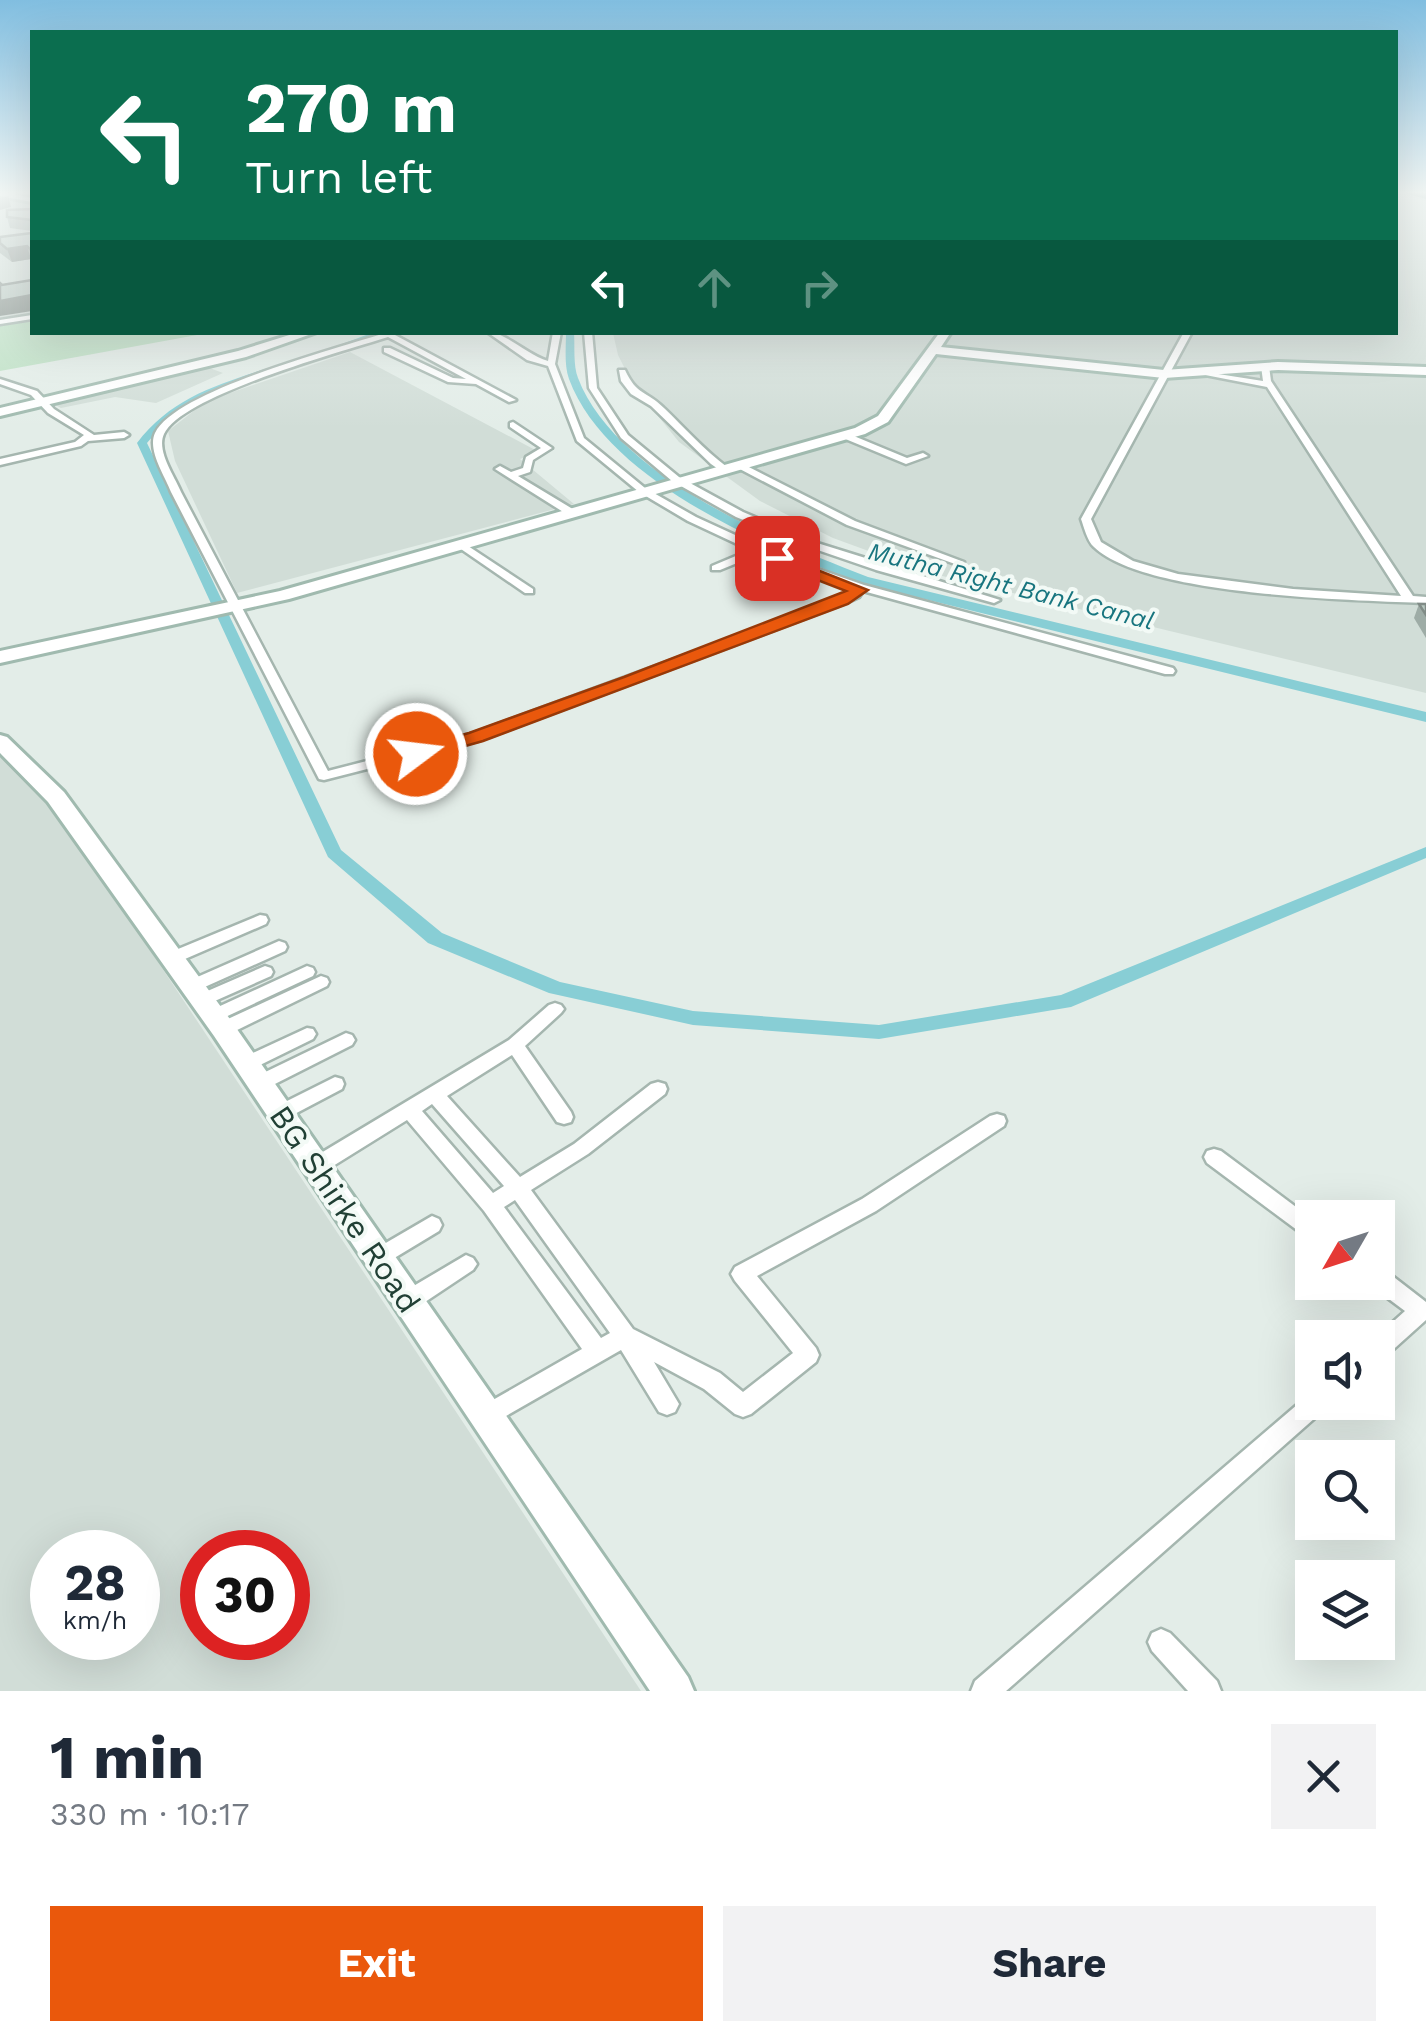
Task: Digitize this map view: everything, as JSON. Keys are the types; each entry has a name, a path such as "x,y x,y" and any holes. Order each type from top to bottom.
{"street":[{"path":"0,322 30,317"},
{"path":"39,401 289,335"},
{"path":"0,410 242,354 302,335"},
{"path":"390,335 202,399 166,422 158,434 157,444 176,492 324,776 476,737 855,595 860,587"},
{"path":"395,335 512,400"},
{"path":"495,335 530,358 551,364"},
{"path":"556,335 551,364 580,439 647,489 759,550 860,587 1169,671"},
{"path":"588,335 584,360 611,420 678,482 762,528 866,566 994,600"},
{"path":"0,657 233,607 846,436 883,419 944,335"},
{"path":"1186,335 1086,520 1088,538 1096,547 1144,570 1184,580 1426,600"},
{"path":"388,350 451,380 484,384"},
{"path":"933,350 1164,374 1265,366 1426,371"},
{"path":"1265,366 1270,385 1409,599"},
{"path":"622,372 632,393 657,405 690,445 852,523 959,562"},
{"path":"1199,373 1270,385"},
{"path":"0,381 24,388 86,430 89,438"},
{"path":"513,425 548,448 529,459 527,470 505,472 572,513"},
{"path":"0,462 89,438 124,435"},
{"path":"846,436 906,461 923,456"},
{"path":"468,540 529,591"},
{"path":"716,568 759,550"},
{"name":"BG Shirke Road","path":"0,741 56,797 172,958 318,1165 674,1691"},
{"path":"172,958 260,920"},
{"path":"207,1008 279,947"},
{"path":"207,1008 266,972"},
{"path":"207,1008 314,977"},
{"path":"318,1165 515,1045 555,1010"},
{"path":"253,1074 307,1034"},
{"path":"253,1074 346,1040"},
{"path":"515,1045 564,1117"},
{"path":"280,1113 336,1084"},
{"path":"491,1204 581,1149 658,1089"},
{"path":"434,1094 518,1188 625,1336 667,1404"},
{"path":"408,1108 491,1204 596,1350"},
{"path":"625,1336 712,1381 743,1406 808,1355 742,1274 869,1205 997,1122"},
{"path":"1214,1157 1295,1217"},
{"path":"379,1256 432,1225"},
{"path":"408,1301 466,1264"},
{"path":"1395,1291 1421,1310 1395,1333"},
{"path":"485,1416 625,1336"},
{"path":"984,1691 1295,1420"},
{"path":"1161,1642 1207,1691"}],"shaded area":[{"path":"0,270 30,270 30,317 0,322"},
{"path":"1398,270 1426,270 1426,693 926,572 833,538 760,501 679,442 633,385 618,355 613,335 1398,335"},
{"path":"350,352 539,452 520,459 574,504 237,593 175,461 168,431 200,406 224,395"},
{"path":"207,367 223,373 156,403 115,397 61,408 52,403"},
{"path":"0,749 50,803 113,894 641,1691 0,1691"}],"green space":[{"path":"30,318 30,335 197,335 0,371 0,324"}],"building":[{"path":"30,280 30,295 0,301 2,285"}],"waterway":[{"path":"329,351 375,335"},
{"name":"Mutha Right Bank Canal","path":"570,335 572,375 593,416 629,454 675,488 777,544 864,580 1426,717"},
{"path":"271,370 184,403 169,413 142,443 334,853 435,938 556,988 693,1018 879,1032 1064,1002 1426,852"}],"route":[{"path":"416,754 631,682 860,590 777,558"}]}
